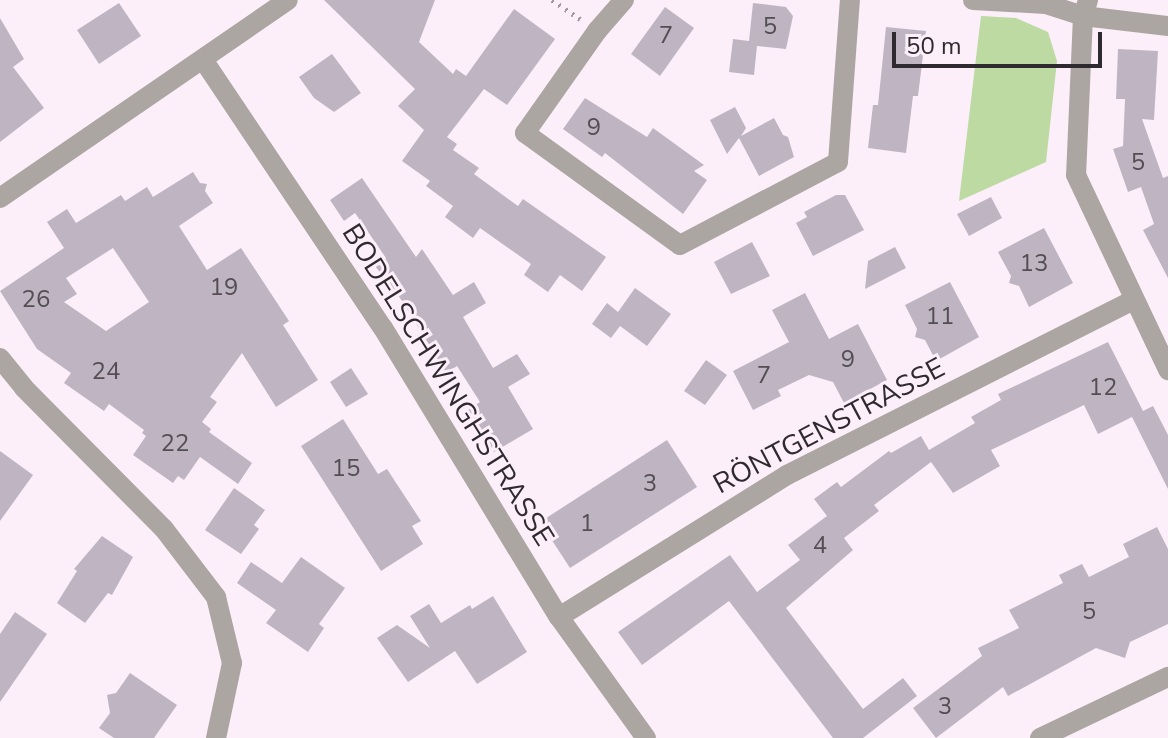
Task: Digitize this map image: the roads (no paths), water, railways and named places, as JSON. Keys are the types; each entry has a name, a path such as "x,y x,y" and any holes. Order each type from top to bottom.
{"street":[{"path":"0,198 204,61 288,0"},
{"path":"624,0 597,31 525,133 680,245 838,162 850,0"},
{"path":"973,0 1083,5 1168,26"},
{"path":"1083,5 1076,175 1168,370"},
{"name":"BODELSCHWINGHSTRASSE","path":"204,61 383,328 559,617 646,738"},
{"name":"RÖNTGENSTRASSE","path":"559,617 787,475 1133,300"},
{"path":"0,358 24,388 164,529 216,597 232,663 216,738"},
{"path":"1040,738 1168,677"}]}
